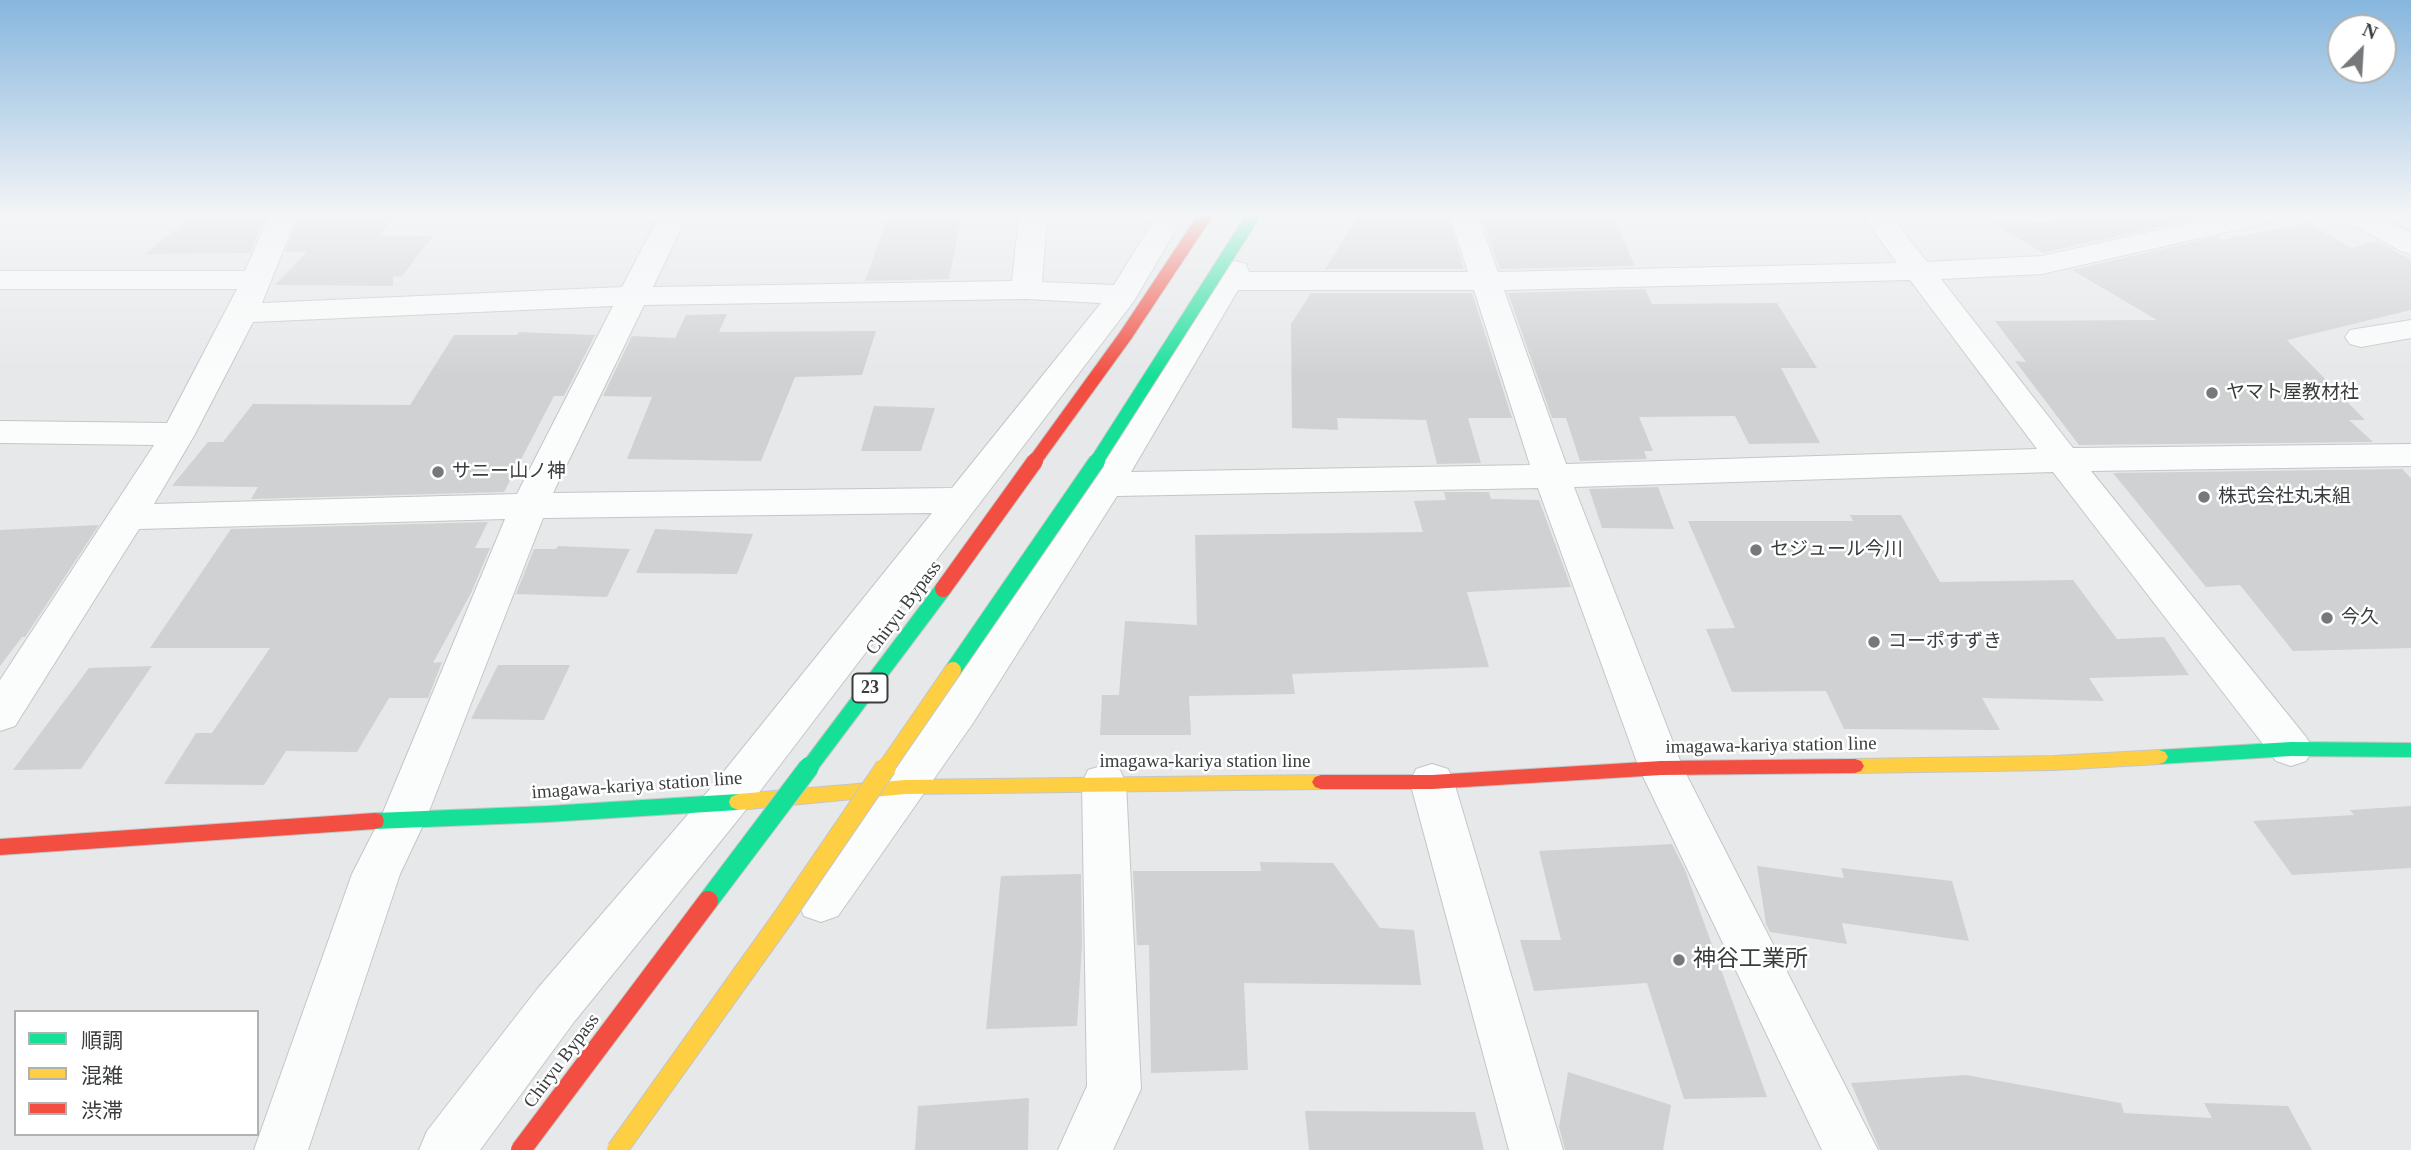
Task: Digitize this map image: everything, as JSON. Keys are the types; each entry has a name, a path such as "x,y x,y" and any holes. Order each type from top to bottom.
{"main road":[{"name":"Chiryu Bypass","path":"521,1150 985,535 1169,270"},
{"path":"617,1150 785,915 1116,433 1219,270"},
{"name":"imagawa-kariya station line","path":"0,847 403,818 548,814 725,803 905,787 1104,783 1432,782 1661,768 2054,763 2291,749 2411,750"}],"street":[{"path":"5,700 128,517 178,434 242,313 259,270"},
{"path":"281,1150 376,874 403,818 529,506 648,270"},
{"path":"1026,290 1028,270"},
{"path":"446,1150 556,1005 725,803 1123,295 1138,270"},
{"path":"647,1150 821,901 905,787 1106,484 1235,270"},
{"path":"1481,270 1552,476 1661,768 1851,1150"},
{"path":"1229,281 1484,281 1946,270"},
{"path":"1919,271 2063,460 2291,749"},
{"path":"0,280 254,281"},
{"path":"242,313 635,296 1026,290 1123,295"},
{"path":"2361,337 2411,329"},
{"path":"0,432 178,434"},
{"path":"1106,484 1552,476 2063,460 2411,455"},
{"path":"128,517 529,506 960,500"},
{"path":"1432,782 1536,1150"},
{"path":"1084,1150 1114,1089 1104,783"}],"building":[{"path":"290,270 407,270 402,276 393,277 393,286 275,285"},
{"path":"869,270 951,270 949,279 865,281"},
{"path":"2072,270 2411,270 2411,310 2287,340 2365,420 2349,420 2373,442 2079,445 2015,361 2026,362 1995,321 2157,320"},
{"path":"1645,289 1652,304 1777,303 1817,368 1781,368 1820,443 1749,444 1735,416 1639,417 1653,451 1644,451 1647,459 1580,461 1566,418 1552,418 1508,293"},
{"path":"1311,293 1472,293 1512,418 1468,418 1481,463 1437,464 1426,420 1337,418 1338,430 1292,428 1291,324"},
{"path":"727,314 719,332 876,331 862,375 795,377 761,461 627,459 652,397 603,396 632,336 675,338 686,315"},
{"path":"519,332 595,335 564,396 554,396 504,492 251,499 258,487 172,486 208,442 223,442 253,404 410,405 454,335 517,335"},
{"path":"874,406 935,408 921,451 861,451"},
{"path":"2402,469 2411,478 2411,648 2293,651 2240,585 2206,587 2113,473"},
{"path":"1658,487 1674,529 1602,528 1589,489"},
{"path":"1444,492 1489,492 1491,499 1539,500 1571,587 1467,592 1489,667 1292,674 1295,694 1189,696 1191,735 1100,735 1102,695 1119,695 1125,621 1197,625 1195,535 1423,532 1414,501 1446,500"},
{"path":"1850,515 1901,515 1940,582 2073,580 2117,639 2164,637 2189,675 2089,678 2104,701 1982,698 2000,730 1844,729 1826,691 1732,692 1706,629 1735,628 1688,521 1853,521"},
{"path":"488,522 475,548 490,548 471,593 433,663 442,662 428,698 389,698 357,752 286,751 264,785 164,784 196,733 212,733 270,648 150,648 231,529"},
{"path":"99,525 25,637 22,637 0,666 0,530"},
{"path":"655,529 753,534 737,574 636,573"},
{"path":"558,546 630,549 607,597 516,594 534,549 556,549"},
{"path":"498,665 570,665 544,720 471,719"},
{"path":"152,666 81,769 13,770 89,668"},
{"path":"2411,806 2411,868 2292,875 2253,821 2354,815 2350,810"},
{"name":"神谷工業所","path":"1672,844 1685,870 1767,1097 1684,1099 1647,983 1534,991 1520,940 1561,940 1539,851"},
{"path":"1260,862 1333,863 1380,928 1414,930 1421,985 1244,983 1248,1070 1151,1073 1149,945 1137,945 1133,871 1261,871"},
{"path":"1757,866 1844,878 1841,868 1952,881 1969,941 1842,923 1847,944 1770,932 1766,924"},
{"path":"1081,874 1082,945 1077,1026 986,1029 1001,876"},
{"path":"1568,1072 1671,1105 1663,1150 1565,1150 1559,1127"},
{"path":"1966,1075 2121,1103 2124,1113 2212,1118 2204,1103 2288,1106 2312,1150 1880,1150 1851,1083"},
{"path":"1029,1098 1028,1150 915,1150 918,1106"},
{"path":"1305,1111 1475,1112 1484,1150 1309,1150"}],"traffic: fast":[{"path":"953,670 1116,433 1219,270"},
{"path":"708,901 943,589"},
{"path":"2159,757 2291,749 2411,750"},
{"path":"375,821 738,802"}],"traffic: slow":[{"path":"617,1150 785,915 953,670"},
{"path":"1855,766 2054,763 2159,757"},
{"path":"738,802 905,787 1321,782"}],"traffic: jam":[{"path":"943,589 1126,335 1169,270"},
{"path":"1321,782 1432,782 1661,768 1855,766"},
{"path":"0,847 375,821"},
{"path":"521,1150 708,901"}],"place":[{"name":"ヤマト屋教材社","path":"2212,393"},
{"name":"サニー山ノ神","path":"438,472"},
{"name":"株式会社丸末組","path":"2204,497"},
{"name":"セジュール今川","path":"1756,550"},
{"name":"今久","path":"2327,618"},
{"name":"コーポすずき","path":"1874,642"},
{"name":"神谷工業所","path":"1679,960"}]}
